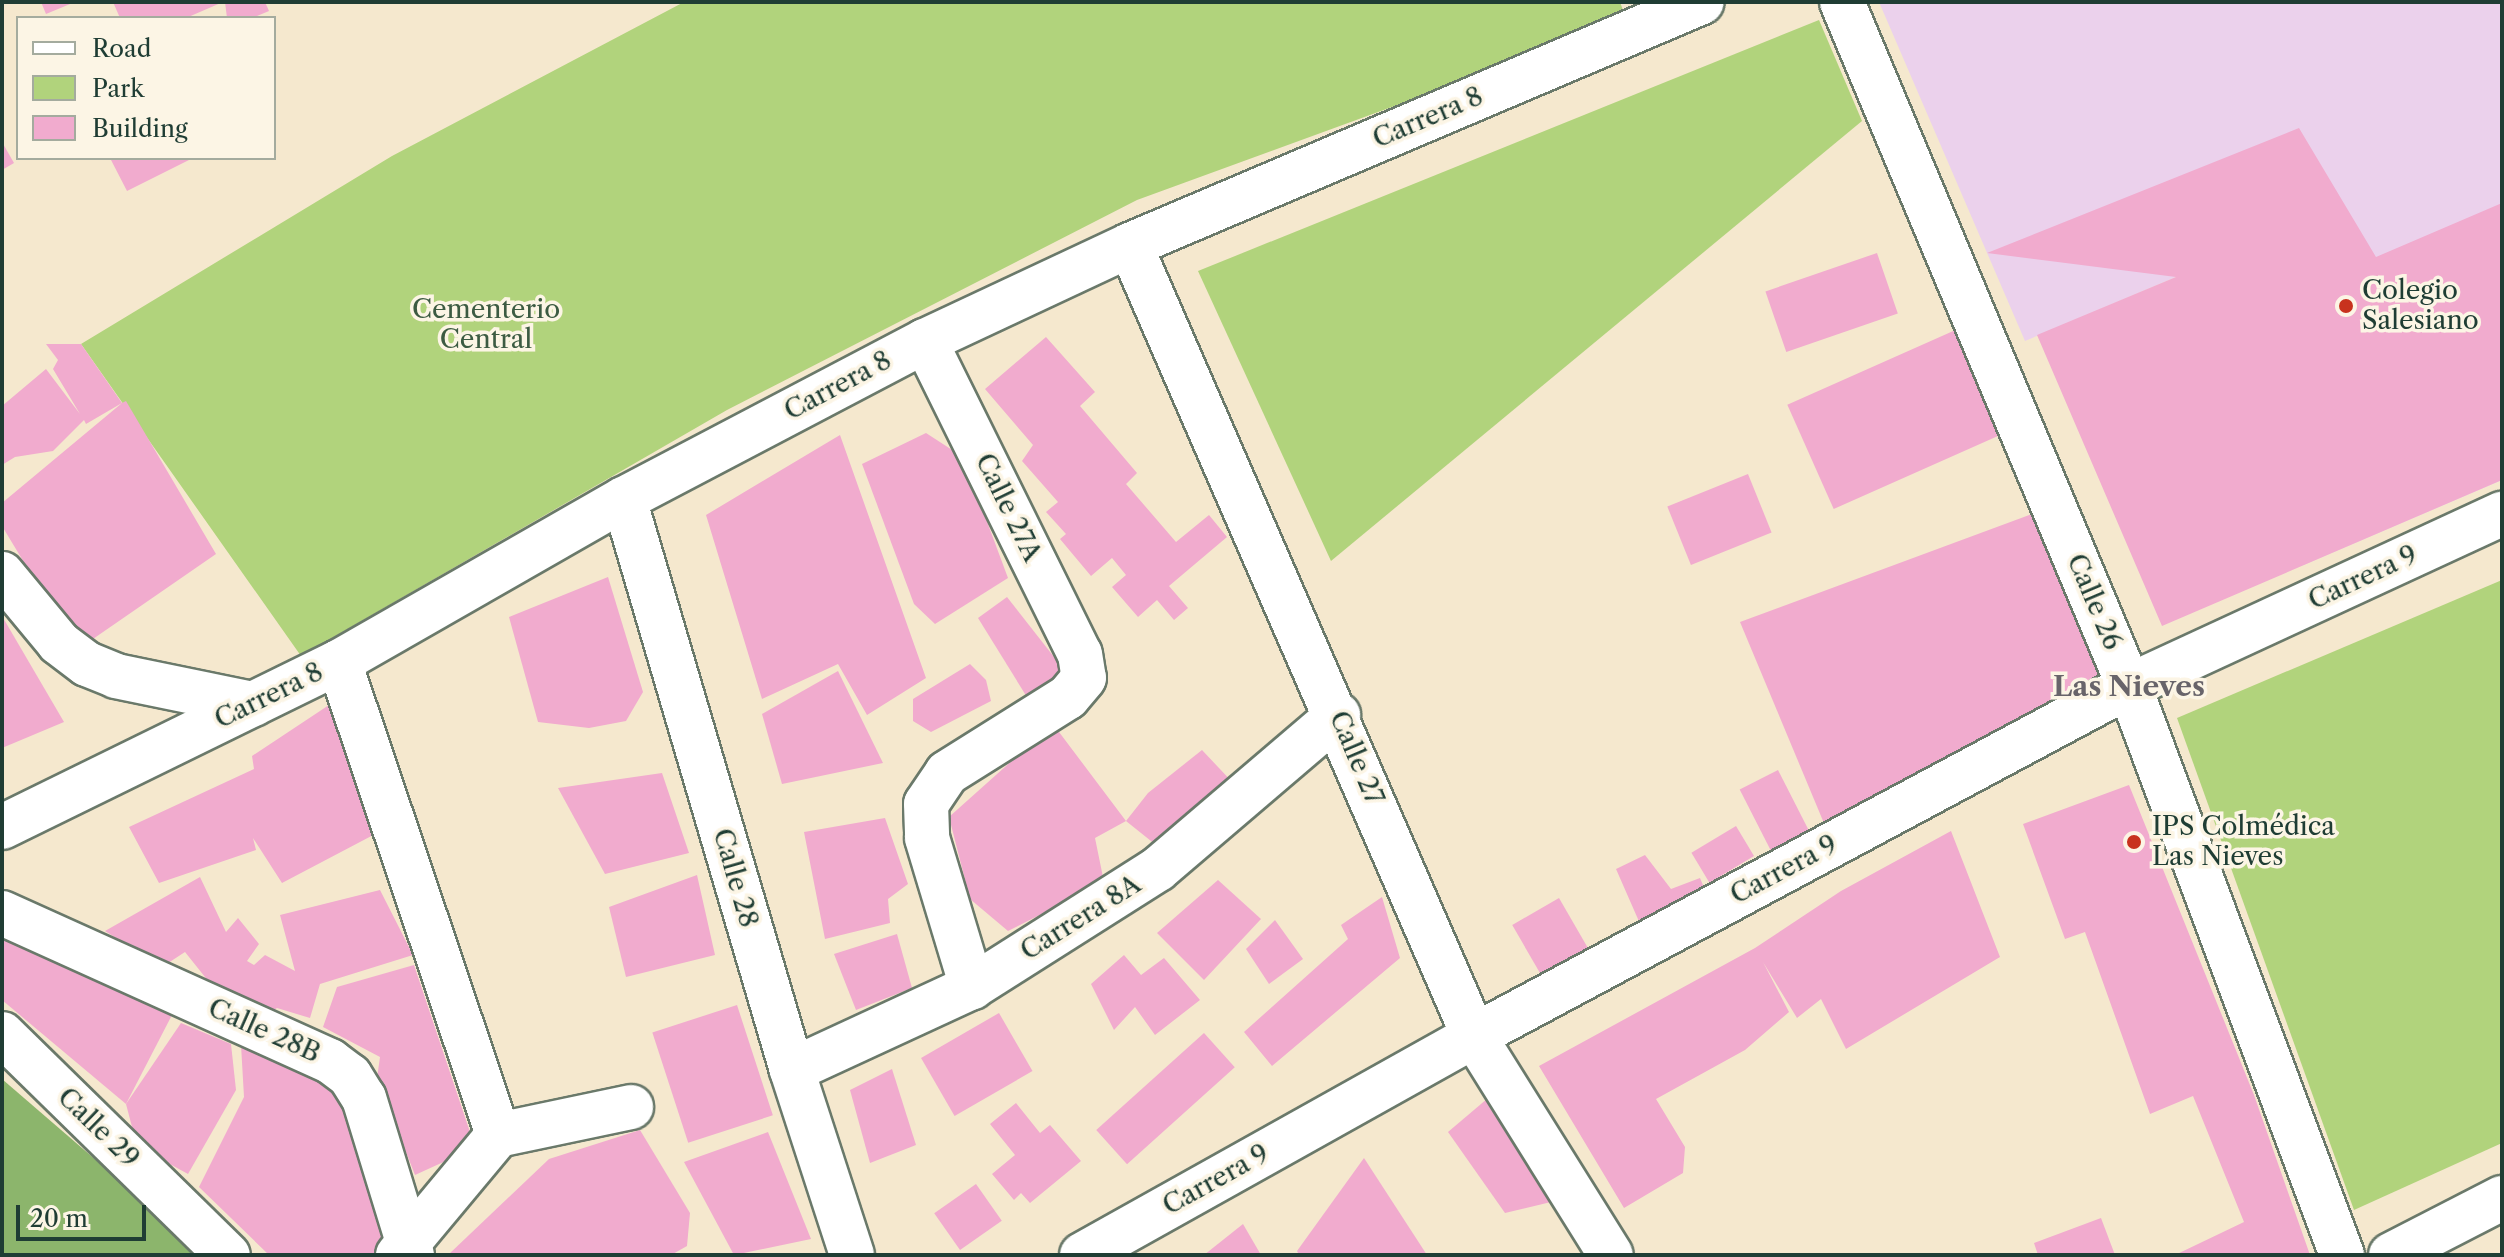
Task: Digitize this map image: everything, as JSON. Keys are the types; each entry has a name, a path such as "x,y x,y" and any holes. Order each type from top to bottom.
{"street":[{"name":"Carrera 8","path":"2,827 339,662 624,499 925,341 1130,245 1702,2"},
{"name":"Calle 26","path":"1842,2 2129,686 2342,1255"},
{"name":"Calle 27","path":"1130,245 1338,715 1474,1036 1611,1255"},
{"name":"Calle 27A","path":"925,341 1080,654 1084,678 1068,697 947,773 926,804 927,838 972,987"},
{"name":"Calle 28","path":"624,499 792,1070 852,1255"},
{"name":"Carrera 9","path":"1082,1255 1134,1242 1474,1036 2129,686 2502,514"},
{"path":"2,574 59,643 87,664 116,676 253,704"},
{"path":"339,662 498,1135"},
{"name":"Carrera 8A","path":"792,1070 972,987 1158,869 1338,715"},
{"name":"Calle 28B","path":"2,913 330,1061 350,1076 364,1098 407,1251"},
{"name":"Calle 29","path":"2,1034 228,1255"},
{"path":"407,1251 498,1135 631,1107"},
{"path":"2391,1255 2502,1198"}],"shaded area":[{"name":"Colegio Salesiano","path":"1879,2 2502,2 2502,480 2301,566 2176,277 2025,341"}],"green space":[{"name":"Cementerio Central","path":"684,2 1620,2 1627,21 1137,200 727,410 301,656 81,344 392,156"},
{"path":"1819,20 1862,121 1331,561 1198,271"},
{"path":"2502,580 2502,1143 2354,1210 2177,718"},
{"path":"2,1079 206,1255 2,1255"}],"building":[{"path":"41,2 75,2 46,14"},
{"path":"113,2 223,2 191,16 119,16"},
{"path":"225,2 265,2 269,11 257,16 227,16"},
{"path":"2299,128 2376,257 2502,203 2502,480 2162,626 2037,335 2176,277 1987,253"},
{"path":"2,142 14,163 2,170"},
{"path":"111,160 189,160 127,191"},
{"path":"1877,253 1898,314 1786,352 1765,291"},
{"path":"1960,328 2006,432 1834,509 1787,405"},
{"path":"1046,337 1095,392 1080,406 1137,473 1126,484 1176,542 1209,515 1227,537 1169,586 1188,608 1174,620 1157,600 1138,617 1112,587 1126,575 1112,558 1091,576 1060,539 1066,534 1046,512 1058,502 1022,461 1033,445 985,389"},
{"path":"46,344 81,344 122,403 86,424 84,420 53,451 15,457 2,465 2,406 46,369 80,414 53,369 58,360"},
{"path":"126,401 216,554 77,650 2,526 2,503"},
{"path":"926,433 963,457 1008,578 935,624 914,604 862,464"},
{"path":"840,435 926,678 867,715 838,664 762,699 706,515"},
{"path":"1748,474 1772,532 1691,565 1667,507"},
{"path":"2040,511 2111,691 1831,840 1740,622"},
{"path":"608,577 643,692 626,721 589,728 538,722 509,617"},
{"path":"1007,597 1065,671 1030,702 978,618"},
{"path":"2,616 64,722 2,748"},
{"path":"970,664 986,680 991,701 931,732 913,721 913,699"},
{"path":"838,671 883,763 782,784 762,714"},
{"path":"329,705 379,832 282,883 253,838 256,850 159,883 129,827 254,769 252,756"},
{"path":"1053,724 1126,821 1095,838 1104,882 1008,931 970,899 949,817"},
{"path":"1202,750 1235,785 1156,845 1126,821 1148,793"},
{"path":"1778,770 1815,843 1777,863 1740,790"},
{"path":"662,773 689,853 605,874 558,788"},
{"path":"2129,785 2254,1095 2310,1255 2175,1255 2244,1222 2193,1096 2150,1114 2085,932 2065,939 2023,824"},
{"path":"885,818 908,884 888,899 890,923 825,939 804,832"},
{"path":"1736,826 1754,856 1709,883 1691,853"},
{"path":"1951,831 2000,957 1846,1049 1821,999 1797,1018 1763,962 1789,1012 1745,1050 1656,1099 1685,1147 1683,1173 1624,1208 1539,1066 1755,948 1841,891"},
{"path":"1645,855 1671,889 1700,878 1708,897 1641,926 1616,869"},
{"path":"697,875 715,955 626,977 609,907"},
{"path":"200,877 226,932 238,918 259,944 247,961 254,965 265,955 295,971 280,915 380,890 413,955 320,984 310,1018 277,1008 263,1017 209,997 209,982 185,952 162,967 105,931"},
{"path":"1218,880 1261,919 1204,980 1157,933"},
{"path":"1382,897 1400,958 1272,1066 1244,1032 1348,939 1341,925"},
{"path":"1559,898 1590,951 1543,978 1512,925"},
{"path":"1275,920 1303,959 1269,984 1246,949"},
{"path":"2,925 173,1013 126,1104 2,1000"},
{"path":"897,934 912,988 856,1010 834,954"},
{"path":"1124,955 1141,975 1164,958 1200,1000 1155,1035 1135,1007 1114,1030 1091,984"},
{"path":"414,965 471,1135 461,1154 415,1175 377,1078 380,1057 323,1027 337,987"},
{"path":"737,1005 773,1115 688,1143 652,1033"},
{"path":"999,1013 1032,1071 955,1116 921,1058"},
{"path":"181,1023 231,1044 236,1090 188,1174 137,1146 126,1104"},
{"path":"1204,1033 1235,1067 1127,1164 1096,1130"},
{"path":"241,1045 348,1092 391,1247 382,1255 269,1255 199,1187 244,1097"},
{"path":"892,1069 916,1145 870,1163 850,1090"},
{"path":"1494,1093 1551,1202 1505,1213 1448,1132"},
{"path":"1016,1103 1040,1133 1050,1125 1081,1161 1030,1203 1021,1193 1014,1200 992,1174 1015,1155 990,1124"},
{"path":"640,1130 690,1213 687,1246 671,1255 448,1255 549,1159"},
{"path":"768,1132 811,1239 734,1255 684,1162"},
{"path":"1364,1158 1427,1255 1299,1255 1297,1251"},
{"path":"976,1184 1002,1221 960,1250 934,1213"},
{"path":"2101,1218 2115,1255 2038,1255 2034,1243"},
{"path":"1243,1224 1261,1255 1204,1255"}],"place":[{"name":"Colegio Salesiano","path":"2346,306"},
{"name":"IPS Colmédica Las Nieves","path":"2134,842"}],"district":[{"name":"Las Nieves","path":"2129,686"}]}
